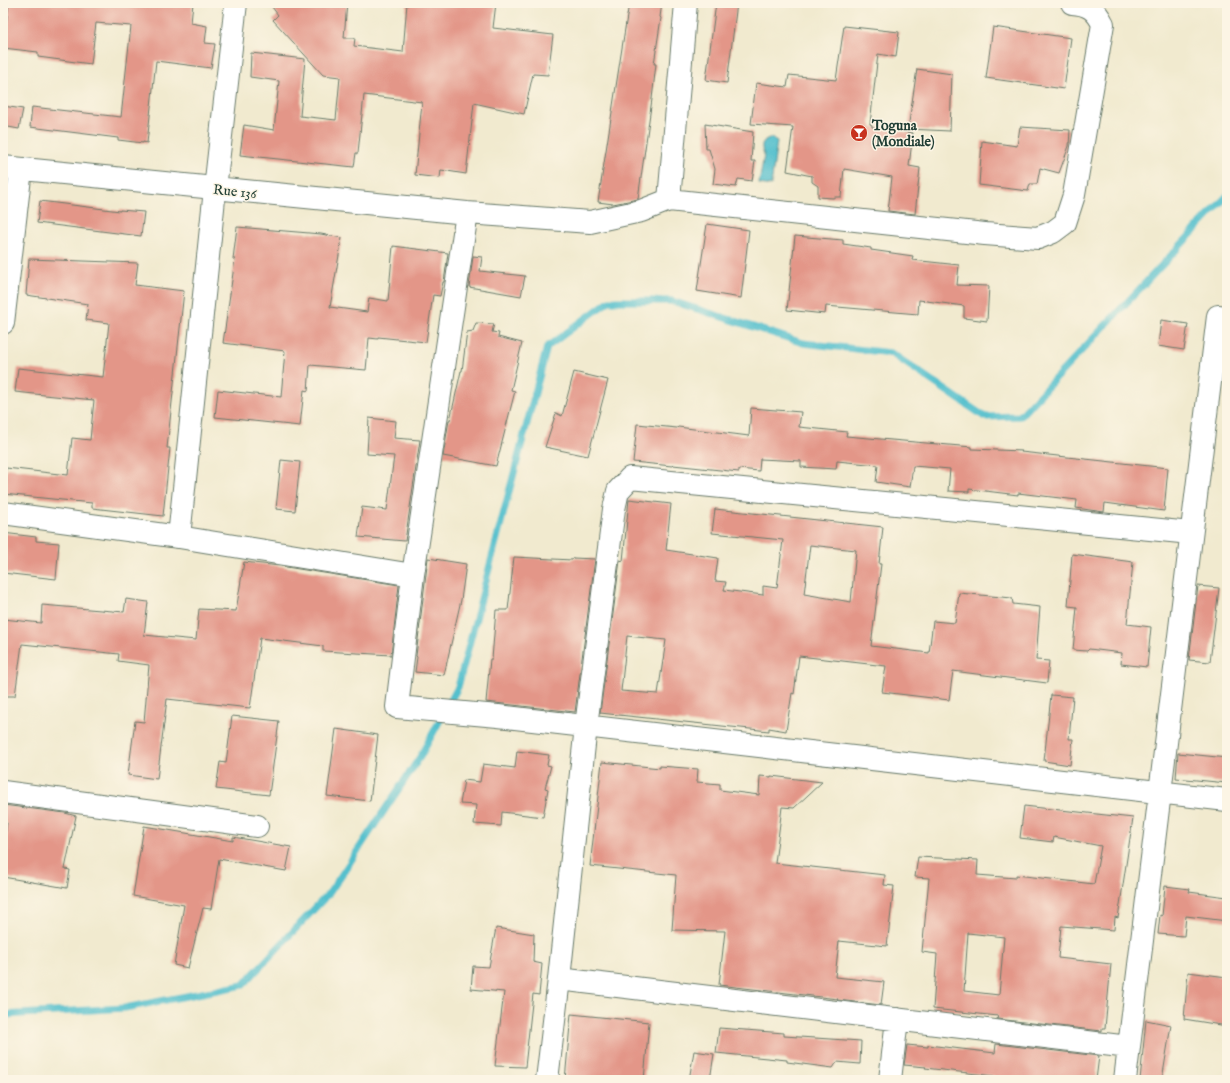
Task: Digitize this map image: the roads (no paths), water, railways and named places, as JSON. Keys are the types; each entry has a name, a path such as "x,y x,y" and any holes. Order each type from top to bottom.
{"street":[{"path":"179,537 236,3"},
{"path":"686,3 670,200 985,234 1038,238 1053,232 1065,223 1074,195 1103,24 1098,15 1090,8 1072,3"},
{"path":"3,323 12,168"},
{"name":"Rue 136","path":"12,168 467,213 590,222 641,211 670,200"},
{"path":"467,213 413,574 397,707 498,716 1227,800"},
{"path":"1125,1080 1218,316 1227,317"},
{"path":"547,1080 586,726 614,509 618,491 630,478 695,483 1191,533"},
{"path":"3,513 179,537 413,574"},
{"path":"3,792 257,826"},
{"path":"559,979 1129,1047"},
{"path":"890,1080 897,1019"}],"water":[{"path":"769,138 777,141 771,186 759,184 764,155 762,144"}],"waterway":[{"path":"3,1015 125,1008 243,985 330,892 420,757 458,687 547,347 609,301 672,301 803,343 891,353 985,417 1020,416 1227,196"}],"place":[{"name":"Toguna (Mondiale)","path":"859,133"}]}
